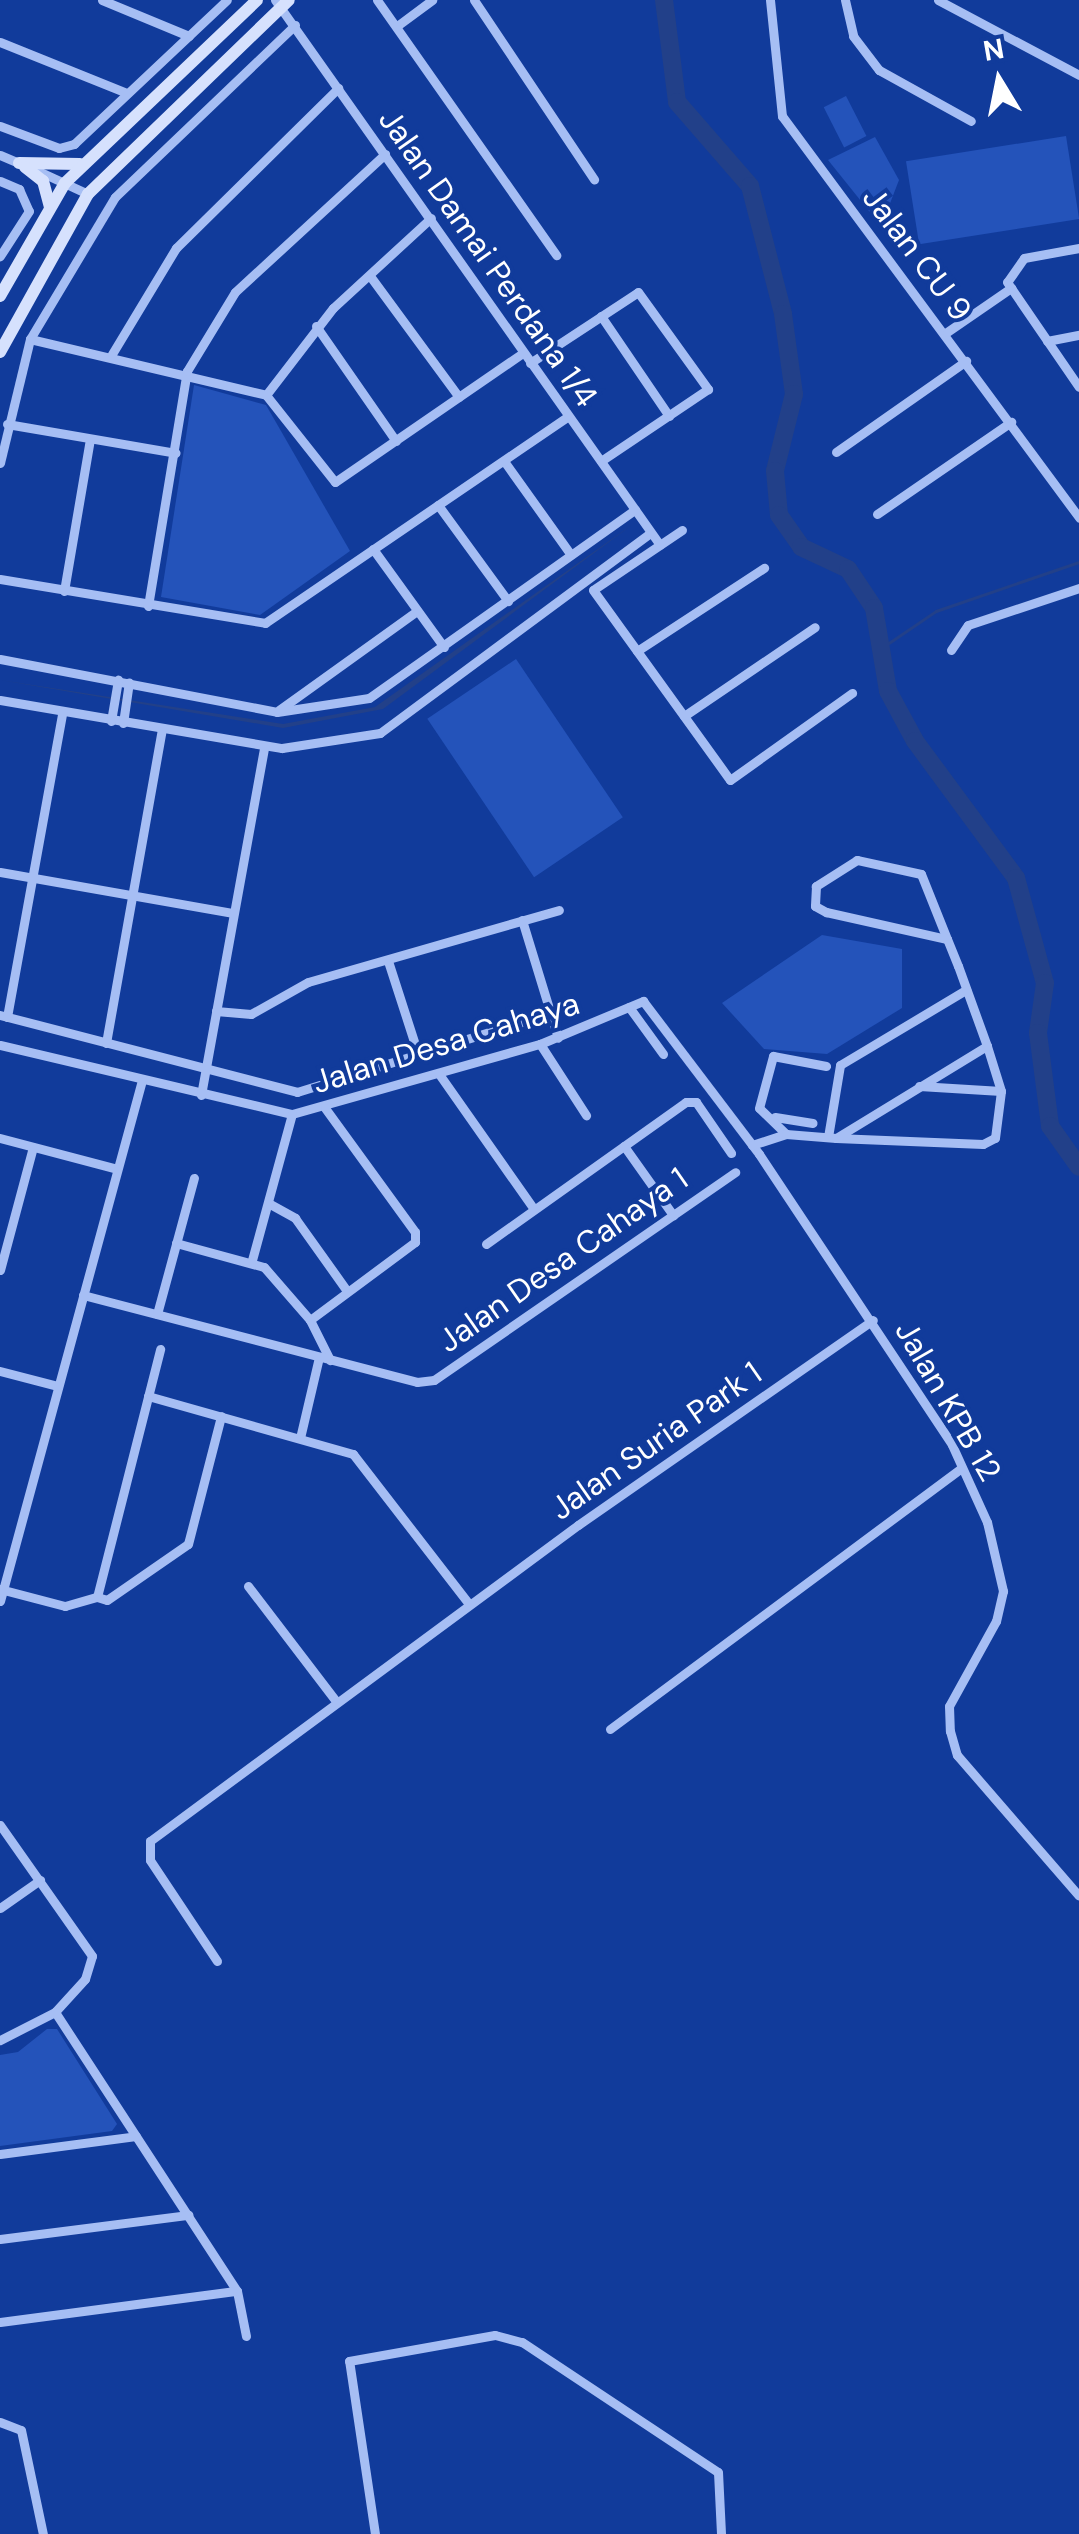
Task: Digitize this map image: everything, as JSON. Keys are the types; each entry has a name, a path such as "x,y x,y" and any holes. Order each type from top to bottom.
{"main road":[{"path":"0,296 66,182 257,0"},
{"path":"0,352 88,194 282,2"},
{"path":"19,163 58,170 89,160"},
{"path":"19,163 43,181 50,209"}],"street":[{"path":"102,0 188,36"},
{"path":"0,126 66,147 228,0"},
{"path":"378,0 556,255"},
{"path":"396,26 432,0"},
{"path":"474,0 594,179"},
{"name":"Jalan CU 9","path":"770,0 782,116 1011,422 1075,501 1079,518"},
{"path":"845,0 853,36 880,70 972,121"},
{"path":"938,0 1079,75"},
{"name":"Jalan Damai Perdana 1/4","path":"282,2 338,88 660,545"},
{"path":"0,464 30,340 114,197 295,25"},
{"path":"0,42 128,93"},
{"path":"112,354 176,248 338,88"},
{"path":"148,606 187,371 235,292 385,154"},
{"path":"0,155 88,194"},
{"path":"0,181 20,189 28,211 0,256"},
{"path":"266,394 316,326 431,218"},
{"path":"946,332 1009,285 1024,258 1079,248"},
{"path":"370,276 459,397"},
{"path":"1009,285 1079,386"},
{"path":"30,340 187,371 266,394 335,482 459,397 638,292 708,389 602,461"},
{"path":"601,316 669,416"},
{"path":"316,326 396,441"},
{"path":"1047,341 1079,335"},
{"path":"836,452 966,361"},
{"path":"0,579 265,623 568,416"},
{"path":"877,514 1011,422"},
{"path":"7,424 176,453"},
{"path":"64,591 90,439"},
{"path":"504,461 571,555"},
{"path":"438,505 508,601"},
{"path":"0,658 277,712 369,698 571,555 637,514"},
{"path":"0,700 264,746 380,733 648,530"},
{"path":"682,530 593,590 730,780 852,694"},
{"path":"373,549 444,647"},
{"path":"637,651 764,568"},
{"path":"951,650 968,624 1079,588"},
{"path":"277,712 417,610"},
{"path":"684,716 815,627"},
{"path":"111,721 123,685"},
{"path":"120,702 123,723"},
{"path":"62,712 4,1016 288,1092 548,1014"},
{"path":"106,1044 162,729"},
{"path":"201,1095 264,746"},
{"path":"752,1145 786,1134 990,1143 1001,1091 987,1046 947,938 921,874 857,860 812,892 826,912 947,938"},
{"path":"0,872 234,913"},
{"path":"216,1011 261,1011 308,982 559,910"},
{"path":"522,920 558,1038"},
{"path":"388,961 418,1054"},
{"path":"832,1138 840,1065 966,990"},
{"name":"Jalan Desa Cahaya","path":"0,1044 292,1114 360,1099 540,1044 643,1001"},
{"name":"Jalan KPB 12","path":"643,1001 752,1145 873,1320 962,1468 988,1522 1002,1592 996,1621 949,1706 950,1732 957,1755 1079,1896"},
{"path":"629,1007 663,1054"},
{"path":"540,1044 586,1114"},
{"path":"832,1138 987,1046"},
{"path":"812,1123 774,1117 759,1108 772,1056 826,1066"},
{"path":"352,1074 360,1099"},
{"path":"439,1074 534,1209"},
{"path":"142,1080 1,1594 107,1600 188,1544 221,1416"},
{"path":"919,1086 1001,1091"},
{"path":"486,1244 686,1102 696,1102 732,1152"},
{"path":"310,1320 415,1242 415,1232 326,1108"},
{"path":"252,1260 292,1114"},
{"path":"774,1117 786,1134"},
{"path":"0,1138 117,1169"},
{"path":"624,1146 674,1215"},
{"path":"0,1270 6,1228 34,1147"},
{"name":"Jalan Desa Cahaya 1","path":"325,1358 417,1382 434,1380 735,1172"},
{"path":"157,1314 194,1178"},
{"path":"270,1204 295,1218 347,1291"},
{"path":"176,1243 252,1260 310,1320 325,1358 300,1438"},
{"path":"83,1295 325,1358"},
{"name":"Jalan Suria Park 1","path":"217,1961 150,1860 150,1841 468,1604 873,1320"},
{"path":"94,1601 160,1349"},
{"path":"0,1371 58,1386"},
{"path":"148,1396 353,1454 468,1604"},
{"path":"610,1728 962,1468"},
{"path":"248,1586 336,1702"},
{"path":"0,1824 91,1948 88,1974 55,2012 0,2040"},
{"path":"0,1908 40,1880"},
{"path":"55,2012 237,2291 246,2336"},
{"path":"0,2154 136,2136"},
{"path":"0,2239 188,2215"},
{"path":"0,2322 237,2291"},
{"path":"375,2534 349,2361 509,2337 718,2472 721,2534"},
{"path":"0,2422 21,2430 43,2534"}],"shaded area":[{"path":"846,96 866,136 844,147 824,107"},
{"path":"1066,136 1079,219 919,244 906,161"},
{"path":"875,137 899,180 889,206 873,216 828,160"},
{"path":"194,385 266,405 350,551 260,615 161,597"},
{"path":"636,522 383,709 283,728 0,680 283,724 375,707"},
{"path":"516,659 623,817 534,877 427,719"},
{"path":"822,935 902,949 902,1008 827,1054 764,1049 722,1003"},
{"path":"47,2029 57,2029 117,2124 112,2131 0,2146 0,2055 18,2052"}],"waterway":[{"path":"664,0 677,102 750,186 783,314 794,394 775,471 779,515 801,547 848,569 874,608 888,691 915,741 1016,878 1045,983 1038,1033 1050,1126 1079,1167"},
{"path":"877,651 936,611 1079,562"}]}
